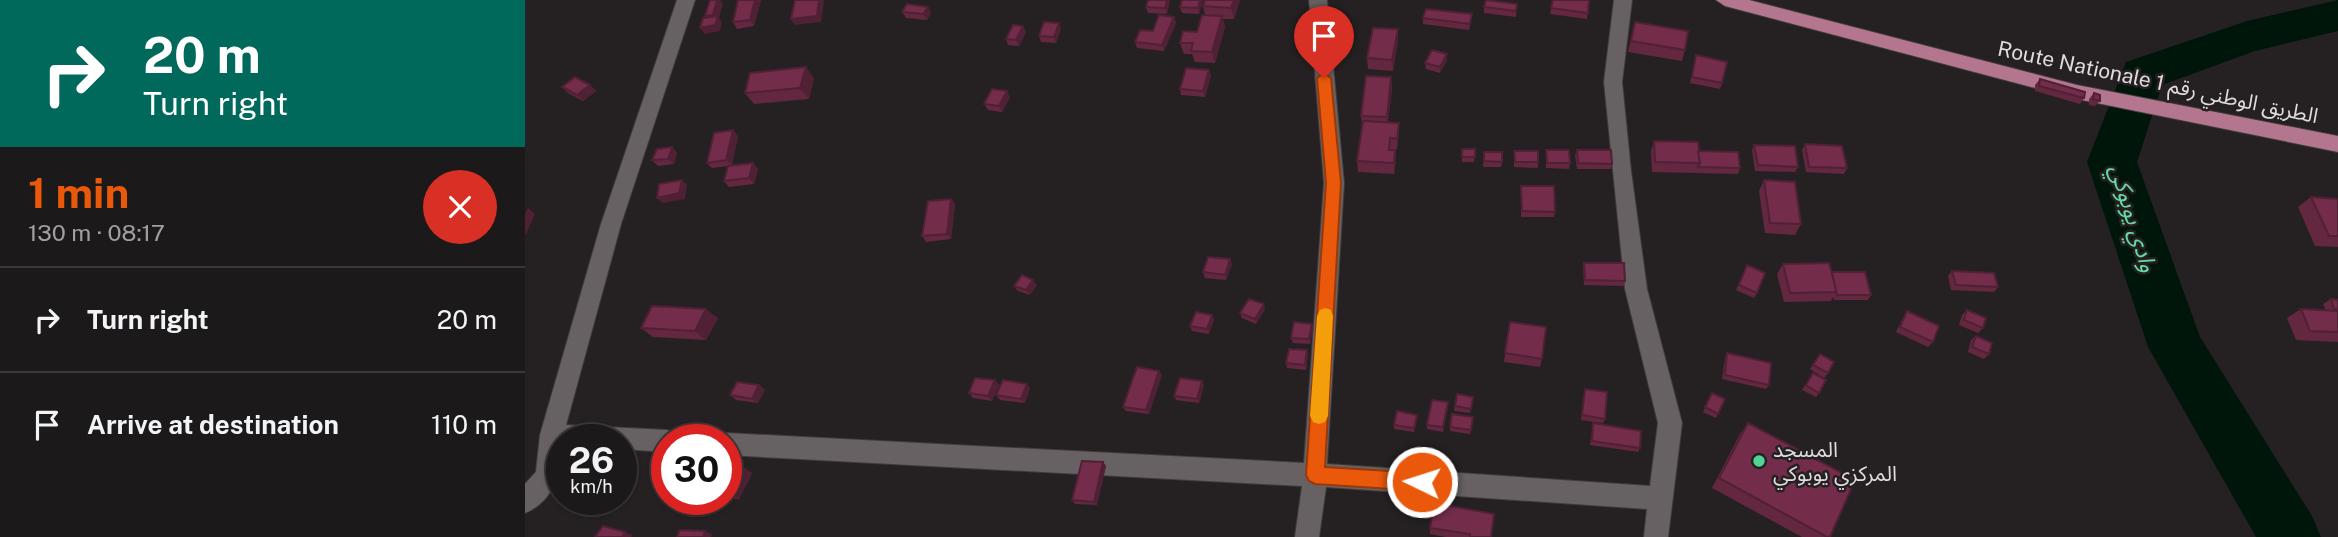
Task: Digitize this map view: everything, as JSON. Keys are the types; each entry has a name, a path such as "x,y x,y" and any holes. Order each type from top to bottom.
{"highway":[{"name":"Route Nationale الطريق الوطني رقم 1","path":"1725,0 2077,92 2338,145"}],"street":[{"path":"555,424 611,224 686,0"},
{"path":"1307,537 1315,475 1333,183 1318,0"},
{"path":"1623,0 1613,82 1636,289 1670,424 1656,537"},
{"path":"742,445 1315,475 1661,498"},
{"path":"525,501 546,478"}],"building":[{"path":"710,0 717,0 713,15 705,16"},
{"path":"738,0 755,0 750,20 733,22"},
{"path":"795,0 819,0 817,16 791,19"},
{"path":"1148,0 1167,0 1165,8 1146,7"},
{"path":"1182,0 1200,0 1198,8 1180,7"},
{"path":"1205,0 1234,0 1231,8 1203,6"},
{"path":"1486,0 1517,4 1516,11 1484,7"},
{"path":"1553,0 1589,0 1588,13 1551,8"},
{"path":"907,4 928,7 923,14 902,12"},
{"path":"1426,9 1472,14 1470,24 1423,18"},
{"path":"1159,15 1174,17 1162,45 1135,42 1140,30 1153,31"},
{"path":"1202,15 1222,16 1212,52 1191,51 1193,43 1180,43 1183,31 1197,32"},
{"path":"718,16 715,25 700,28 703,18"},
{"path":"1044,22 1059,23 1054,37 1039,36"},
{"path":"1635,22 1688,31 1685,50 1631,41"},
{"path":"1013,25 1023,26 1016,40 1006,39"},
{"path":"1373,28 1398,29 1392,60 1367,58"},
{"path":"1432,50 1447,54 1440,67 1425,63"},
{"path":"1696,55 1727,62 1722,83 1692,77"},
{"path":"806,67 800,88 745,93 750,73"},
{"path":"1186,68 1209,70 1203,91 1180,89"},
{"path":"1366,76 1391,77 1387,117 1361,116"},
{"path":"575,77 590,85 577,95 562,87"},
{"path":"2040,79 2085,92 2084,98 2039,86"},
{"path":"992,89 1007,91 999,106 984,104"},
{"path":"2094,93 2100,95 2100,101 2093,99"},
{"path":"1363,121 1399,123 1397,139 1390,138 1389,150 1395,150 1394,163 1357,161"},
{"path":"733,130 726,160 707,163 714,133"},
{"path":"1654,141 1698,142 1700,163 1655,162"},
{"path":"1805,144 1842,146 1847,168 1809,167"},
{"path":"1754,145 1795,146 1798,167 1758,165"},
{"path":"672,147 668,159 652,160 657,149"},
{"path":"1462,149 1475,149 1475,157 1462,157"},
{"path":"1546,150 1569,150 1570,163 1547,163"},
{"path":"1577,150 1611,150 1612,164 1578,163"},
{"path":"1514,151 1538,151 1538,162 1515,162"},
{"path":"1698,151 1738,152 1740,168 1698,167"},
{"path":"1484,152 1502,152 1502,162 1484,161"},
{"path":"753,163 749,178 724,181 728,166"},
{"path":"682,180 679,193 657,198 659,184"},
{"path":"1764,180 1795,182 1801,224 1770,223"},
{"path":"1521,186 1554,186 1555,212 1522,211"},
{"path":"2311,197 2337,199 2338,236 2329,236"},
{"path":"951,199 947,234 922,236 928,201"},
{"path":"1208,257 1230,259 1225,275 1203,272"},
{"path":"1584,263 1624,263 1625,281 1585,280"},
{"path":"1829,263 1837,292 1790,293 1783,264"},
{"path":"1747,265 1765,273 1757,293 1739,285"},
{"path":"1952,271 1994,273 1998,287 1956,285"},
{"path":"1832,272 1865,272 1871,295 1837,295"},
{"path":"1022,275 1033,280 1026,290 1014,286"},
{"path":"1249,299 1264,304 1255,319 1240,313"},
{"path":"2331,299 2338,300 2338,310 2334,309"},
{"path":"652,306 706,309 695,331 641,328"},
{"path":"2301,309 2338,311 2338,332 2310,331"},
{"path":"1967,310 1986,318 1983,328 1964,320"},
{"path":"1907,311 1939,326 1933,342 1900,327"},
{"path":"1196,312 1212,315 1207,329 1190,326"},
{"path":"1294,322 1312,324 1309,339 1291,338"},
{"path":"1510,322 1546,327 1542,359 1505,353"},
{"path":"1976,336 1992,343 1989,354 1972,347"},
{"path":"1289,349 1307,350 1305,365 1286,363"},
{"path":"1727,353 1771,363 1769,385 1725,375"},
{"path":"1820,354 1834,362 1828,373 1813,365"},
{"path":"1137,367 1159,371 1146,410 1123,407"},
{"path":"1813,373 1826,380 1819,393 1806,385"},
{"path":"975,378 995,380 988,396 969,393"},
{"path":"1180,378 1202,381 1197,399 1174,396"},
{"path":"1003,380 1027,384 1021,399 996,395"},
{"path":"737,382 759,385 752,399 730,395"},
{"path":"1585,389 1607,392 1605,419 1582,415"},
{"path":"1712,393 1725,399 1718,414 1705,407"},
{"path":"1457,394 1473,397 1471,409 1455,406"},
{"path":"1432,400 1448,402 1443,427 1427,425"},
{"path":"1397,411 1417,415 1414,428 1394,425"},
{"path":"1452,414 1473,417 1471,430 1450,427"},
{"path":"1593,423 1641,431 1640,448 1592,441"},
{"name":"المسجد المركزي يوبوكي","path":"1748,423 1855,480 1830,537 1719,478"},
{"path":"1082,461 1103,462 1094,502 1072,500"},
{"path":"1434,503 1494,514 1491,537 1470,537 1470,534 1430,528"},
{"path":"603,526 625,532 622,537 595,537"},
{"path":"680,530 705,531 703,537 677,537"}],"waterway":[{"name":"وادي يوبوكي","path":"2290,537 2176,347 2112,162 2142,74 2247,37 2338,15"}],"slow traffic":[{"path":"1319,416 1325,316"}],"place":[{"name":"المسجد المركزي يوبوكي","path":"1759,461"}],"route":[{"path":"1324,78 1333,183 1315,475 1422,482"}]}
